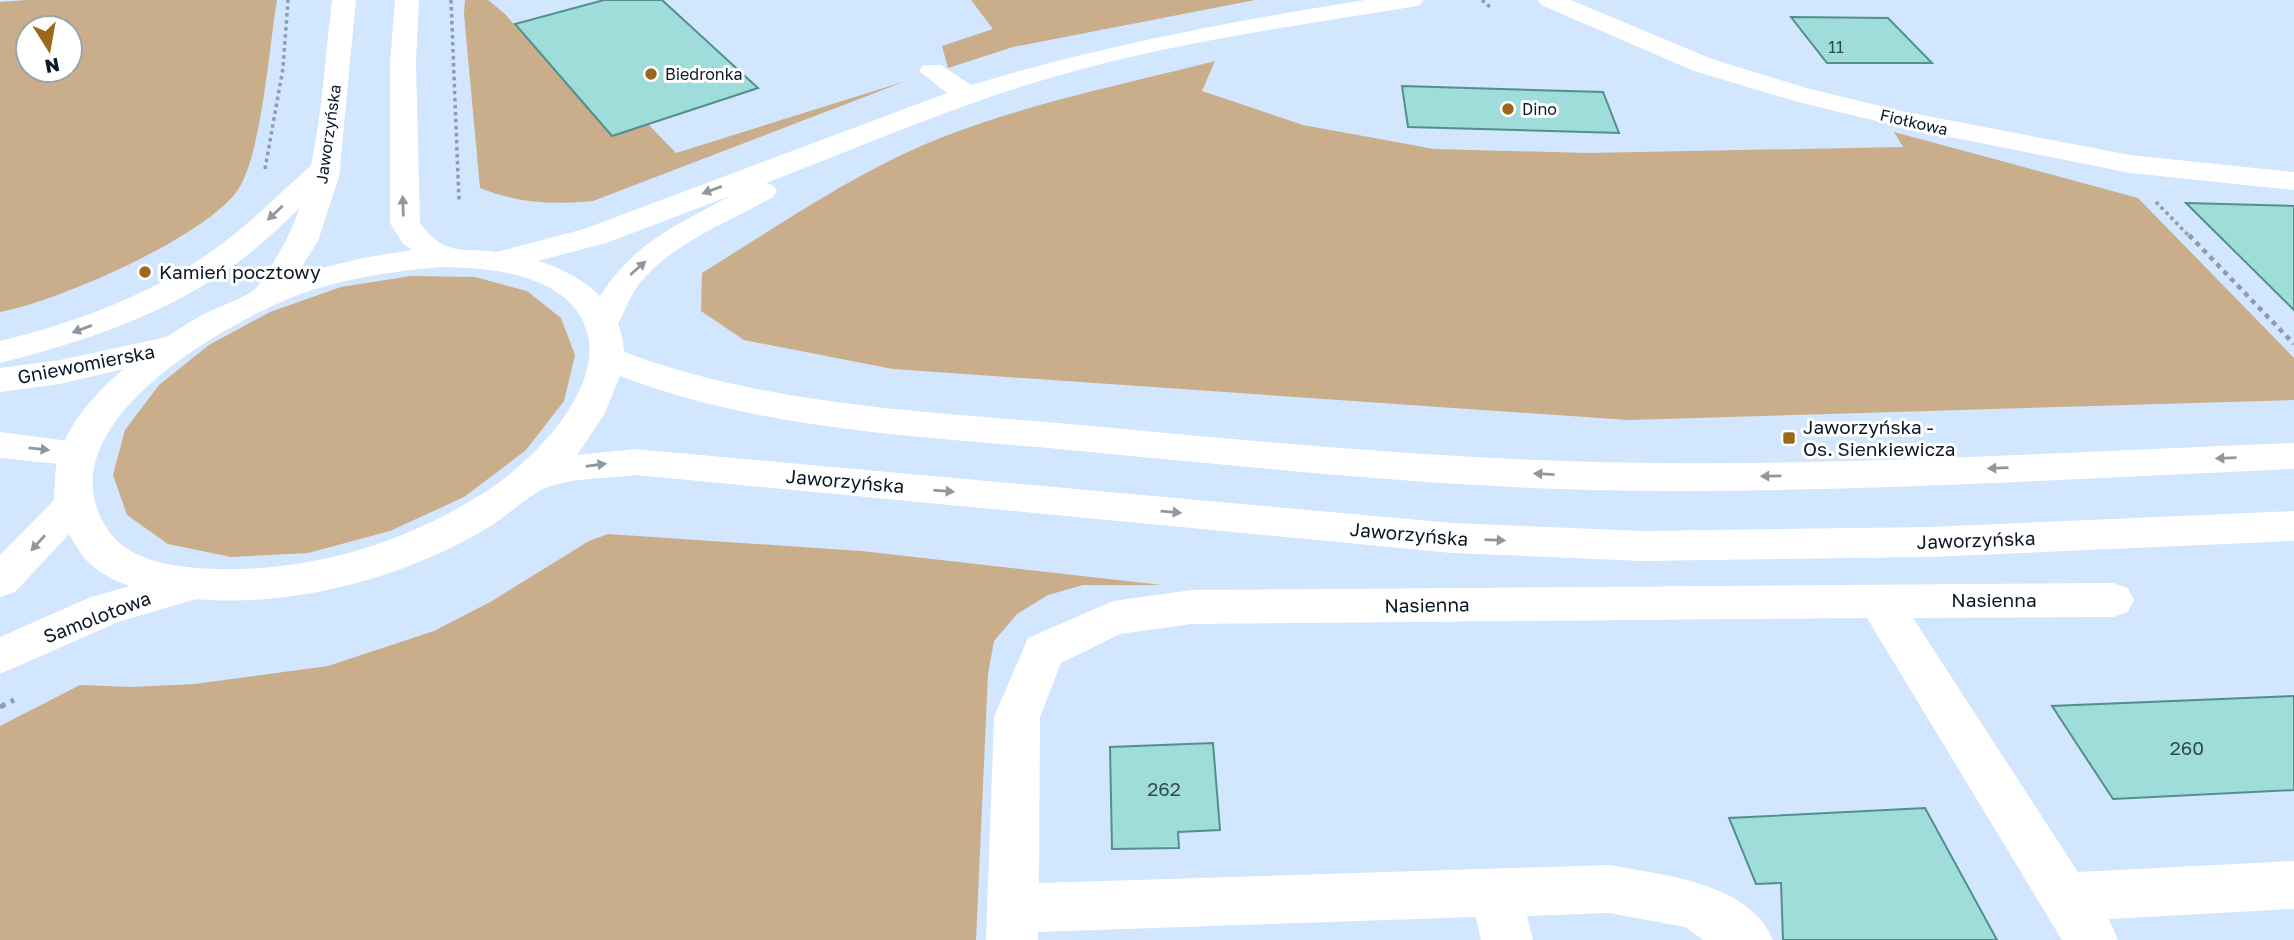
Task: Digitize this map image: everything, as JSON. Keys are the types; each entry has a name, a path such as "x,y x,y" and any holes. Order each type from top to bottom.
{"main road":[{"name":"Jaworzyńska","path":"266,296 302,241 315,208 326,167 344,0"},
{"path":"407,0 402,63 405,223 414,237 441,257"},
{"path":"500,261 595,236 846,143 967,94 1112,53 1228,29 1411,0"},
{"name":"Fiołkowa","path":"1550,0 1703,65 1798,94 1914,122 2130,164 2294,181"},
{"path":"932,71 967,94"},
{"path":"846,143 678,239 640,264 622,287 604,342 602,386 589,414 568,442 529,480 463,524 416,546 366,564 315,578 260,585 195,584 163,578 125,565 97,546 79,522 74,504 79,453 109,403 137,374 171,347 208,324 266,296 365,266 441,257 500,261 538,271 562,283 583,298 604,342 675,385 816,412 1327,461 1567,475 1774,476 2294,456"},
{"path":"0,352 71,333 171,291 231,252 326,167"},
{"name":"Gniewomierska","path":"0,380 60,372 171,347"},
{"path":"0,444 79,453"},
{"name":"Jaworzyńska","path":"529,480 579,467 635,462 1452,538 1642,546 1930,542 2294,526"},
{"path":"0,581 74,504"},
{"name":"Samolotowa","path":"0,656 106,609 195,584"},
{"name":"Nasienna","path":"1012,924 1017,717 1044,651 1113,618 1192,607 2113,600"},
{"path":"1879,601 2092,940"},
{"path":"2067,897 2294,885"},
{"path":"1012,924 1502,916 1609,890 1696,905 1747,940"}],"path":[{"path":"262,174 268,164 283,68 288,0"},
{"path":"451,0 459,201"},
{"path":"1482,0 1490,7"},
{"path":"2130,164 2142,188 2294,344"}],"shaded area":[{"path":"277,0 254,150 239,188 222,207 165,246 57,295 0,312 0,2"},
{"path":"465,0 488,0 505,14 612,135 648,124 676,153 906,81 593,201 549,203 521,200 480,188 464,14"},
{"path":"971,0 1255,0 1013,47 948,68 942,46 993,29"},
{"path":"1215,61 1202,91 1303,125 1434,149 1588,153 1903,147 1894,132 2138,198 2294,358 2294,400 1628,420 893,369 744,340 701,311 702,273 880,165 943,137 1010,114"},
{"path":"411,276 475,277 527,291 561,318 575,355 564,401 526,450 464,497 390,531 308,553 231,557 168,544 127,515 113,475 125,430 159,385 209,345 270,312 341,287"},
{"path":"608,534 861,551 1162,585 1083,585 1048,595 1017,614 994,641 988,674 976,940 0,940 0,726 80,685 132,687 195,684 328,666 434,631 492,601 589,541"}],"building":[{"name":"Biedronka","path":"604,0 662,0 758,88 612,136 515,24"},
{"path":"1791,17 1888,18 1932,63 1827,63"},
{"name":"Dino","path":"1402,86 1603,92 1619,133 1408,127"},
{"path":"2186,203 2294,206 2294,310"},
{"path":"2294,696 2294,790 2113,799 2052,706"},
{"path":"1213,743 1220,830 1178,832 1179,848 1112,849 1110,747"},
{"path":"1925,808 1997,940 1783,940 1781,883 1756,884 1729,818"}],"place":[{"name":"Biedronka","path":"651,74"},
{"name":"Dino","path":"1508,109"},
{"name":"Kamień pocztowy","path":"145,272"},
{"name":"Jaworzyńska - Os. Sienkiewicza","path":"1789,438"}]}
